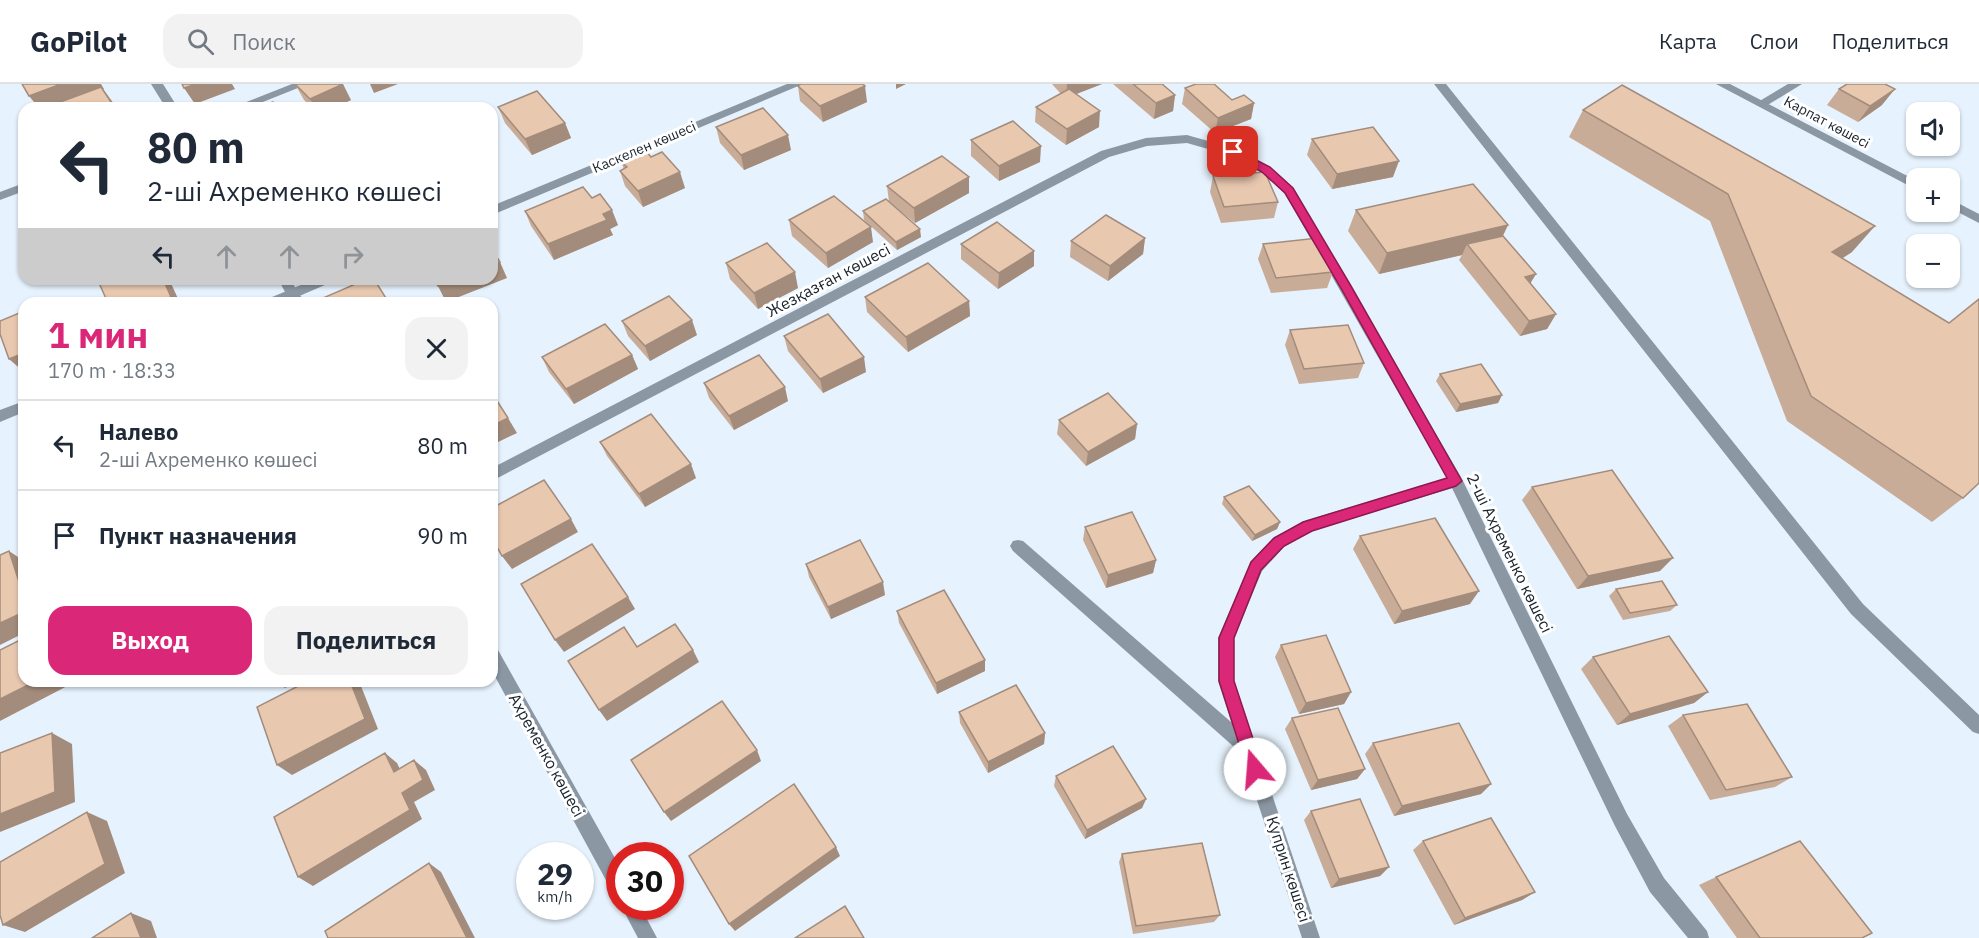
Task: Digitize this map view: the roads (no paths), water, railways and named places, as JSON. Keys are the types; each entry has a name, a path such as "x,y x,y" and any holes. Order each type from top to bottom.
{"street":[{"path":"157,84 168,102"},
{"path":"253,102 302,84"},
{"name":"Каскелен көшесі","path":"498,208 796,84"},
{"path":"1440,84 1857,609 1979,726"},
{"name":"Карпат көшесі","path":"1722,84 1906,180"},
{"path":"1762,105 1796,84"},
{"name":"Жезқазған көшесі","path":"498,472 1105,154 1146,142 1188,139"},
{"name":"2-ші Ахременко көшесі","path":"1188,139 1233,152 1266,170 1289,191 1456,481 1621,820 1657,885 1700,938"},
{"path":"0,196 18,189"},
{"path":"1960,209 1979,219"},
{"path":"298,297 317,285"},
{"path":"0,416 18,408"},
{"name":"Куприн көшесі","path":"1311,938 1226,681 1226,638 1256,567 1279,542 1307,526 1456,481"},
{"path":"1018,546 1248,748"},
{"name":"Ахременко көшесі","path":"498,666 606,861"},
{"path":"638,920 648,938"}]}
